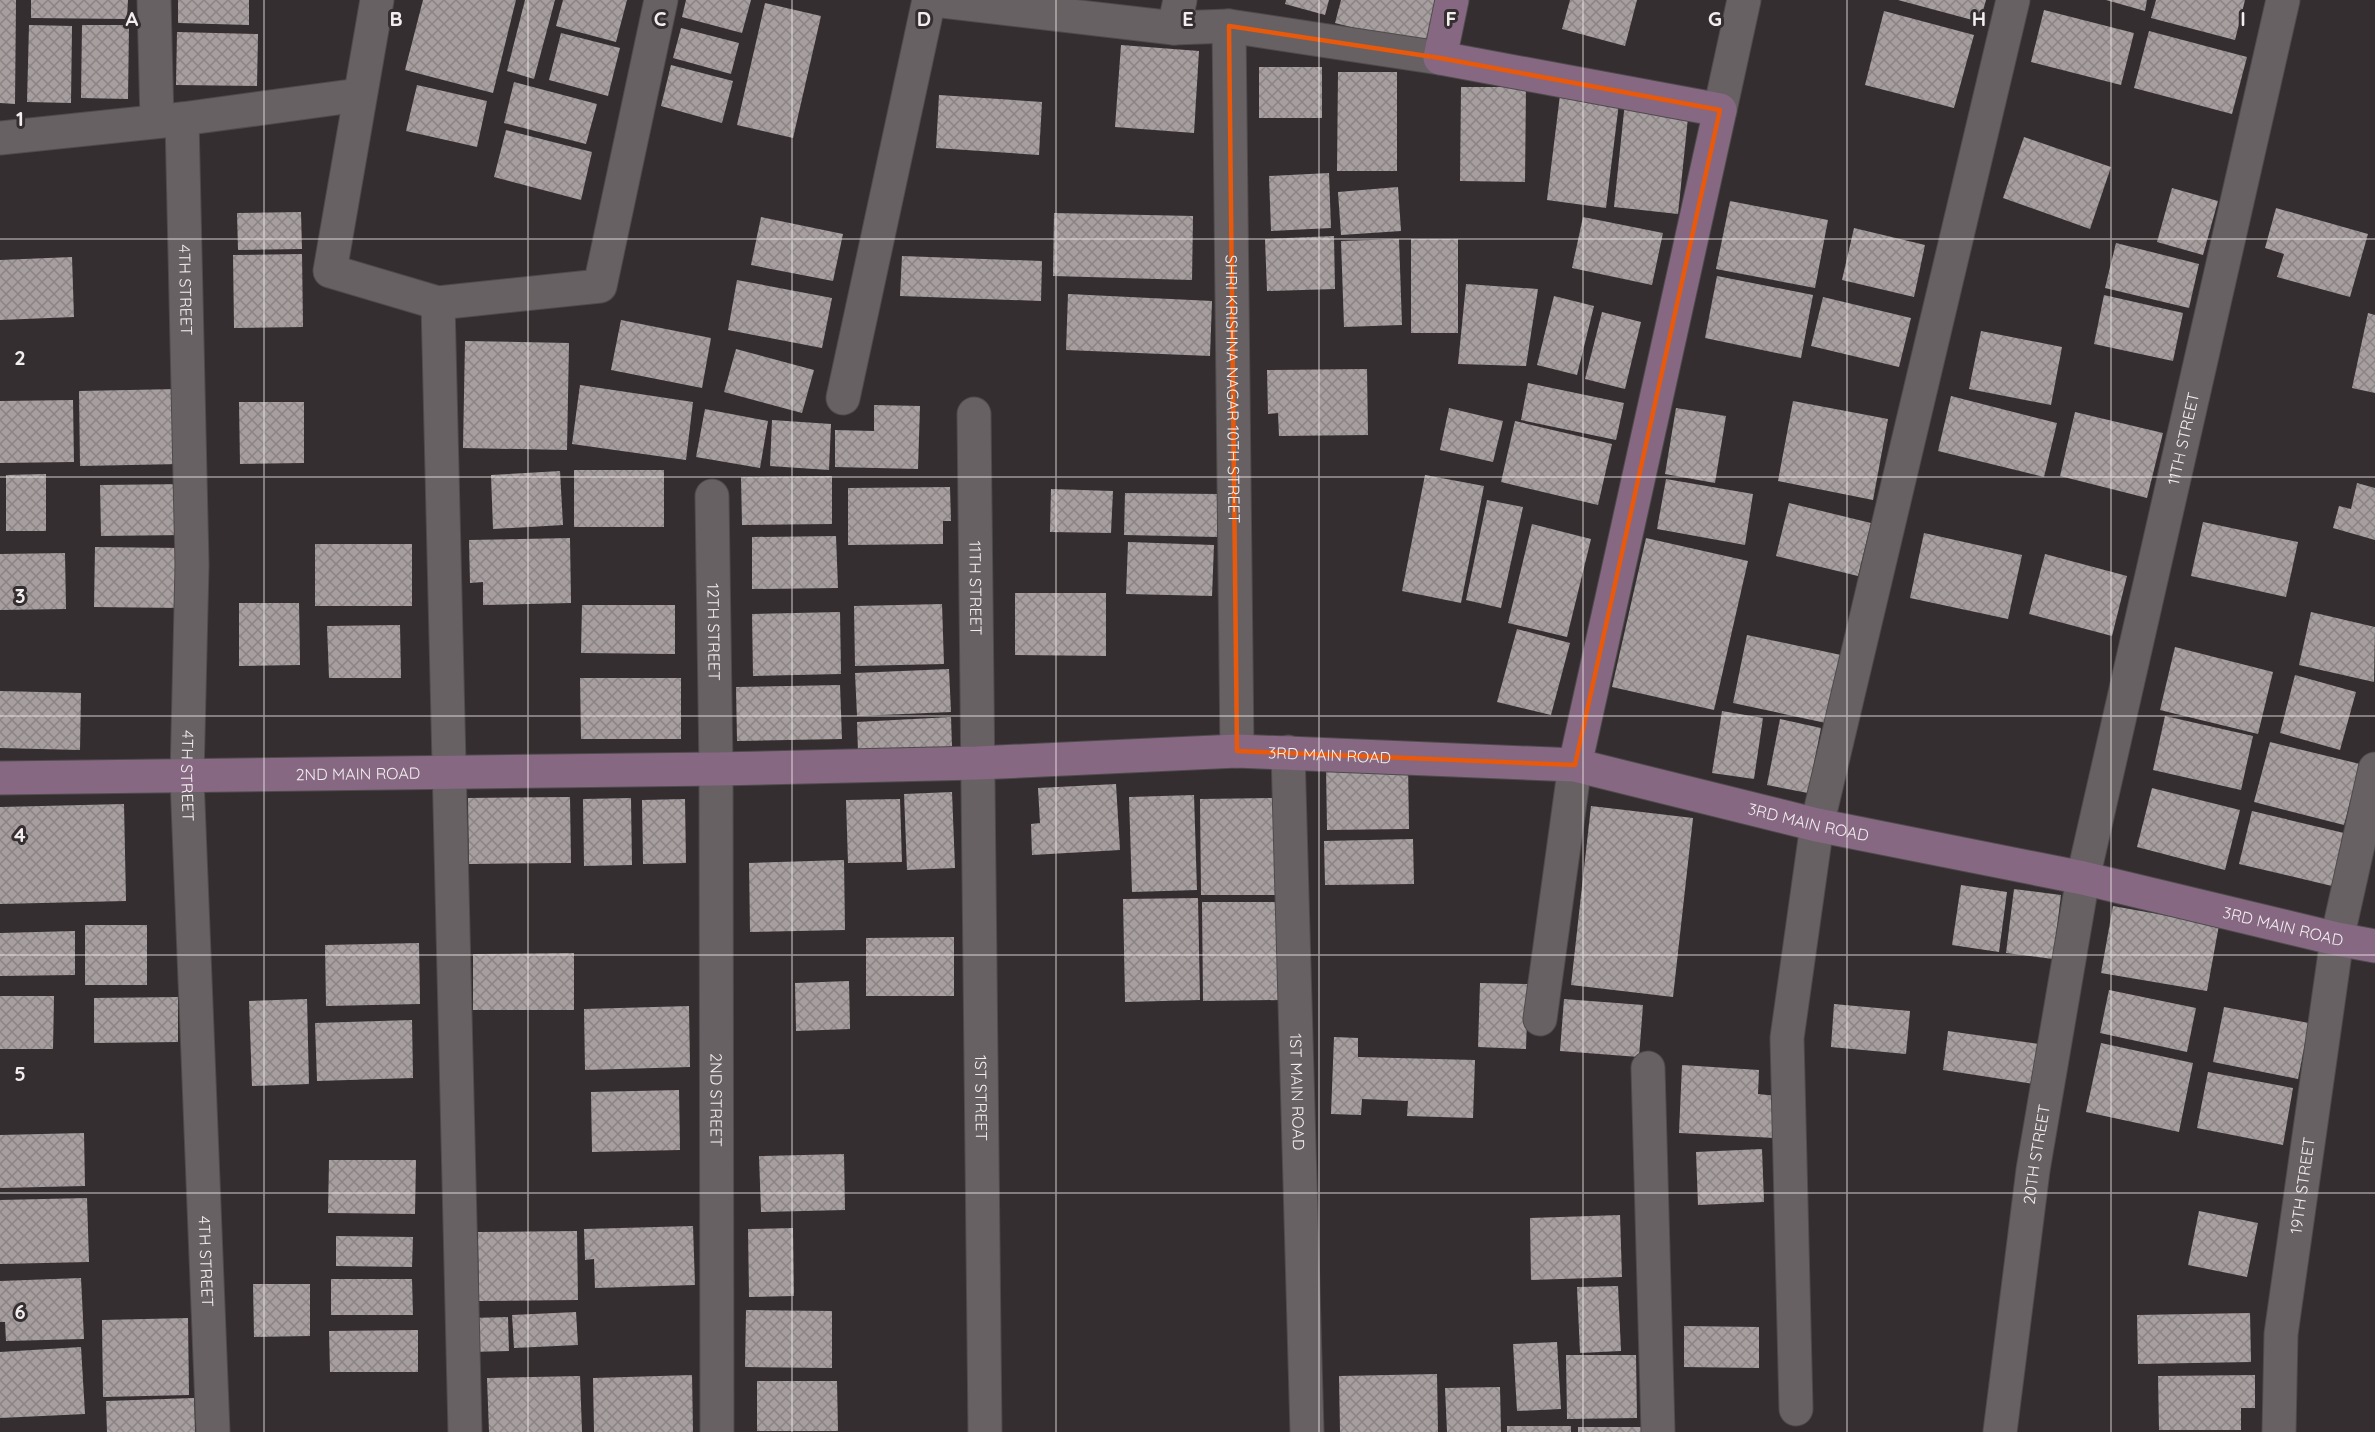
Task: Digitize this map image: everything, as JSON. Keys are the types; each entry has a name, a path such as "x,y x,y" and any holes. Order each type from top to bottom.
{"street":[{"name":"4TH STREET","path":"154,0 169,120 192,565 187,778 213,1432"},
{"path":"377,0 330,270 438,303 600,286 661,0"},
{"path":"843,398 932,0 1177,14 1229,26 1440,58 1720,110"},
{"path":"1440,58 1452,0"},
{"path":"1540,1019 1575,765 1744,0"},
{"path":"1796,1409 1787,1038 1816,825 2013,0"},
{"name":"11TH STREET","path":"2083,878 2283,0"},
{"name":"SHRI KRISHNA NAGAR 10TH STREET","path":"1229,26 1237,751"},
{"path":"0,138 169,120 359,95"},
{"path":"438,303 465,1432"},
{"name":"11TH STREET","path":"974,414 977,763"},
{"name":"12TH STREET","path":"712,496 716,769"},
{"name":"3RD MAIN ROAD","path":"977,763 1237,751 1575,765 1816,825 2083,878 2337,939 2375,946"},
{"name":"1ST MAIN ROAD","path":"1288,753 1307,1432"},
{"name":"2ND MAIN ROAD","path":"0,778 450,774 977,763"},
{"name":"1ST STREET","path":"977,763 985,1432"},
{"name":"2ND STREET","path":"716,769 717,1432"},
{"name":"19TH STREET","path":"2279,1432 2281,1334 2337,939 2375,769"},
{"name":"20TH STREET","path":"2000,1432 2033,1170 2083,878"},
{"path":"1648,1068 1658,1432"}],"highlighted area":[{"path":"1229,26 1440,58 1720,110 1575,765 1237,751"}],"building":[{"path":"0,0 16,0 15,104 0,103"},
{"path":"31,0 128,0 127,19 31,18"},
{"path":"178,0 249,0 249,25 178,23"},
{"path":"423,0 516,0 493,93 405,70"},
{"path":"525,0 555,0 534,79 507,71"},
{"path":"563,0 627,0 616,42 556,26"},
{"path":"686,0 751,0 742,33 682,17"},
{"path":"1286,0 1329,0 1325,15 1285,4"},
{"path":"1341,0 1445,0 1432,48 1335,23"},
{"path":"1570,0 1637,0 1625,46 1562,29"},
{"path":"1898,0 1986,0 1980,22"},
{"path":"2106,0 2147,0 2145,11"},
{"path":"2156,0 2245,0 2235,40 2151,18"},
{"path":"765,3 821,16 793,138 737,125"},
{"path":"2044,10 2134,33 2121,85 2031,62"},
{"path":"1884,11 1974,35 1954,108 1865,85"},
{"path":"29,25 72,26 71,103 27,102"},
{"path":"82,25 129,25 128,99 81,98"},
{"path":"681,28 739,43 731,74 673,58"},
{"path":"2149,31 2247,57 2232,114 2134,88"},
{"path":"177,32 258,34 257,86 176,85"},
{"path":"561,33 620,48 608,96 549,80"},
{"path":"1121,45 1199,51 1194,133 1115,127"},
{"path":"671,65 733,81 722,123 661,106"},
{"path":"1259,67 1322,67 1322,118 1259,118"},
{"path":"1338,72 1397,72 1397,171 1337,171"},
{"path":"514,82 597,104 586,144 504,123"},
{"path":"417,85 487,101 477,147 406,131"},
{"path":"1461,87 1526,87 1525,182 1460,181"},
{"path":"939,95 1042,102 1039,155 936,148"},
{"path":"1560,95 1619,103 1606,208 1547,200"},
{"path":"1625,102 1689,108 1678,214 1614,207"},
{"path":"506,130 592,152 581,200 494,177"},
{"path":"2024,137 2111,167 2090,229 2003,198"},
{"path":"1329,173 1331,228 1271,231 1269,176"},
{"path":"1398,187 1401,231 1341,235 1338,192"},
{"path":"2172,188 2218,201 2203,255 2157,242"},
{"path":"1730,201 1828,220 1815,288 1716,269"},
{"path":"2276,208 2368,234 2350,297 2277,277 2284,254 2265,248"},
{"path":"301,212 302,249 238,250 237,213"},
{"path":"1054,213 1193,216 1192,280 1053,276"},
{"path":"761,217 843,234 833,281 751,265"},
{"path":"1583,217 1663,233 1652,285 1572,268"},
{"path":"1854,228 1925,245 1914,297 1842,280"},
{"path":"1334,236 1335,289 1267,291 1265,239"},
{"path":"1399,239 1402,325 1344,327 1341,241"},
{"path":"1411,239 1458,239 1458,333 1411,333"},
{"path":"2116,243 2199,264 2189,308 2105,288"},
{"path":"302,254 303,327 234,328 233,255"},
{"path":"902,256 1042,261 1041,301 900,296"},
{"path":"72,257 74,317 0,320 0,260"},
{"path":"1717,276 1813,295 1801,358 1705,338"},
{"path":"737,280 832,298 822,348 728,330"},
{"path":"1466,284 1538,289 1526,366 1458,364"},
{"path":"1068,294 1212,301 1210,356 1066,350"},
{"path":"2104,295 2183,313 2173,361 2094,344"},
{"path":"1554,296 1594,306 1577,375 1537,365"},
{"path":"1823,297 1911,318 1899,367 1811,346"},
{"path":"1602,312 1641,322 1625,389 1585,379"},
{"path":"2368,313 2375,315 2375,393 2352,388"},
{"path":"621,320 711,338 702,388 611,370"},
{"path":"1981,331 2062,347 2051,405 1969,389"},
{"path":"465,341 569,343 567,450 463,448"},
{"path":"736,349 814,370 802,413 724,392"},
{"path":"1367,369 1368,435 1279,436 1278,413 1268,414 1267,370"},
{"path":"1528,383 1624,403 1616,440 1521,420"},
{"path":"580,385 693,402 686,460 572,444"},
{"path":"179,389 181,464 80,466 79,391"},
{"path":"1951,396 2057,423 2044,477 1938,451"},
{"path":"73,400 74,462 0,463 0,401"},
{"path":"1793,401 1888,419 1873,500 1778,481"},
{"path":"239,402 304,402 304,463 240,464"},
{"path":"874,405 920,406 918,469 835,467 835,430 874,431"},
{"path":"1449,408 1503,421 1493,462 1440,450"},
{"path":"1676,408 1726,416 1715,483 1665,474"},
{"path":"705,409 768,421 760,468 696,457"},
{"path":"2075,412 2163,433 2147,498 2060,476"},
{"path":"772,420 831,424 829,470 770,466"},
{"path":"1515,421 1612,444 1598,505 1501,482"},
{"path":"574,470 664,470 664,527 574,527"},
{"path":"560,471 563,525 493,529 491,475"},
{"path":"46,474 46,531 6,531 6,475"},
{"path":"1425,475 1484,486 1461,603 1402,591"},
{"path":"832,476 832,524 742,525 741,477"},
{"path":"1666,479 1753,494 1745,545 1657,529"},
{"path":"2357,483 2375,488 2375,540 2333,528 2339,506 2351,509"},
{"path":"185,484 187,535 101,536 100,485"},
{"path":"950,487 951,521 943,521 943,544 848,545 848,488"},
{"path":"1051,489 1113,491 1111,533 1050,532"},
{"path":"1125,493 1217,494 1217,537 1124,535"},
{"path":"1487,500 1523,507 1501,608 1466,600"},
{"path":"1789,503 1871,523 1858,576 1776,556"},
{"path":"2203,522 2298,542 2286,597 2191,576"},
{"path":"1532,524 1591,539 1567,637 1508,623"},
{"path":"1924,533 2022,555 2008,619 1910,598"},
{"path":"836,536 838,588 752,589 752,537"},
{"path":"570,538 571,603 483,605 483,582 470,583 469,540"},
{"path":"1646,538 1748,561 1714,710 1612,687"},
{"path":"1128,542 1214,545 1212,596 1126,594"},
{"path":"315,544 412,544 412,606 315,606"},
{"path":"95,547 183,548 181,608 94,607"},
{"path":"65,553 66,609 0,610 0,554"},
{"path":"2045,554 2127,576 2112,636 2029,614"},
{"path":"1015,593 1106,593 1106,656 1015,655"},
{"path":"239,603 299,603 300,665 239,666"},
{"path":"942,604 944,664 855,666 854,606"},
{"path":"582,605 675,605 675,654 581,653"},
{"path":"840,612 841,674 753,676 752,614"},
{"path":"2311,612 2375,627 2374,682 2299,665"},
{"path":"400,625 401,678 329,678 327,626"},
{"path":"1517,629 1570,643 1551,715 1497,702"},
{"path":"1747,635 1841,655 1826,723 1733,703"},
{"path":"2175,647 2273,672 2258,734 2160,710"},
{"path":"949,669 951,712 857,716 855,673"},
{"path":"2295,675 2356,692 2340,750 2280,733"},
{"path":"580,678 681,678 681,739 581,739"},
{"path":"840,685 842,739 737,741 736,687"},
{"path":"0,691 81,693 80,750 0,748"},
{"path":"1722,711 1763,718 1754,779 1712,773"},
{"path":"2165,716 2253,736 2241,790 2153,770"},
{"path":"951,717 952,747 858,752 857,722"},
{"path":"1780,719 1821,728 1808,793 1767,785"},
{"path":"2270,742 2360,764 2344,825 2254,802"},
{"path":"1408,763 1409,829 1327,830 1326,764"},
{"path":"1116,784 1120,850 1032,855 1031,824 1040,823 1038,788"},
{"path":"2152,788 2240,810 2225,870 2137,847"},
{"path":"952,792 955,868 907,870 904,794"},
{"path":"1194,795 1197,890 1132,892 1129,797"},
{"path":"570,797 571,863 469,864 468,798"},
{"path":"631,798 632,865 584,866 583,799"},
{"path":"1276,798 1276,895 1201,895 1200,799"},
{"path":"685,799 686,863 643,864 642,800"},
{"path":"900,799 902,862 848,863 846,800"},
{"path":"124,804 126,901 0,904 0,807"},
{"path":"1591,806 1693,818 1673,997 1571,985"},
{"path":"2252,811 2344,833 2332,886 2239,864"},
{"path":"1413,839 1414,884 1325,885 1324,841"},
{"path":"844,860 845,930 750,932 749,863"},
{"path":"1961,885 2007,892 1999,952 1952,945"},
{"path":"2014,889 2061,895 2053,959 2006,953"},
{"path":"1198,898 1200,1000 1125,1002 1123,899"},
{"path":"1202,902 1281,902 1281,1000 1203,1001"},
{"path":"2113,906 2219,925 2207,991 2101,973"},
{"path":"85,925 147,925 147,985 85,985"},
{"path":"75,931 75,975 0,976 0,933"},
{"path":"954,937 954,996 866,996 866,938"},
{"path":"419,943 420,1004 326,1006 325,945"},
{"path":"574,953 574,1010 473,1010 473,954"},
{"path":"849,981 850,1029 796,1031 795,983"},
{"path":"1480,983 1528,984 1526,1049 1478,1047"},
{"path":"2109,990 2196,1008 2187,1052 2100,1033"},
{"path":"0,996 54,996 53,1049 0,1049"},
{"path":"178,997 178,1042 94,1043 94,998"},
{"path":"307,999 309,1084 252,1086 249,1001"},
{"path":"1564,999 1643,1005 1639,1057 1560,1051"},
{"path":"1834,1004 1910,1011 1906,1054 1831,1047"},
{"path":"689,1006 690,1067 585,1070 584,1009"},
{"path":"2224,1007 2309,1023 2298,1079 2213,1062"},
{"path":"412,1020 413,1078 317,1081 315,1023"},
{"path":"1948,1031 2046,1045 2041,1085 1943,1070"},
{"path":"1334,1037 1358,1038 1358,1057 1475,1060 1473,1118 1407,1116 1408,1101 1362,1099 1361,1115 1331,1114"},
{"path":"2101,1043 2193,1063 2179,1132 2086,1112"},
{"path":"1682,1065 1759,1070 1758,1094 1777,1096 1775,1138 1679,1133"},
{"path":"2208,1072 2293,1088 2283,1145 2197,1128"},
{"path":"679,1090 680,1150 592,1152 591,1092"},
{"path":"84,1133 85,1186 0,1188 0,1135"},
{"path":"1762,1149 1764,1202 1698,1205 1696,1152"},
{"path":"844,1154 845,1210 761,1212 759,1156"},
{"path":"329,1160 416,1160 415,1214 328,1213"},
{"path":"87,1198 89,1262 0,1264 0,1200"},
{"path":"2199,1211 2258,1223 2247,1277 2188,1265"},
{"path":"1620,1215 1622,1277 1531,1280 1530,1218"},
{"path":"693,1226 695,1285 595,1288 594,1259 585,1260 584,1229"},
{"path":"793,1228 794,1296 749,1297 748,1229"},
{"path":"577,1231 578,1300 479,1301 478,1232"},
{"path":"336,1236 413,1237 412,1267 336,1266"},
{"path":"81,1278 84,1339 6,1341 5,1322 0,1322 0,1281"},
{"path":"331,1279 412,1279 413,1315 331,1315"},
{"path":"253,1284 310,1284 310,1336 254,1337"},
{"path":"1618,1286 1621,1351 1580,1353 1577,1287"},
{"path":"746,1310 832,1311 832,1368 745,1367"},
{"path":"576,1312 578,1345 514,1348 512,1315"},
{"path":"2250,1313 2251,1362 2138,1364 2137,1315"},
{"path":"508,1317 509,1351 471,1352 470,1318"},
{"path":"188,1318 189,1395 103,1397 102,1320"},
{"path":"1684,1326 1759,1327 1759,1368 1684,1367"},
{"path":"418,1330 418,1372 330,1372 329,1331"},
{"path":"1557,1342 1561,1409 1517,1411 1513,1344"},
{"path":"81,1347 85,1414 0,1418 0,1352"},
{"path":"1566,1355 1636,1355 1637,1418 1567,1419"},
{"path":"1437,1374 1438,1432 1340,1432 1339,1376"},
{"path":"692,1375 693,1432 594,1432 593,1378"},
{"path":"2255,1375 2255,1408 2241,1408 2241,1430 2159,1430 2158,1376"},
{"path":"580,1376 582,1432 489,1432 487,1378"},
{"path":"757,1381 837,1381 838,1431 757,1431"},
{"path":"1500,1387 1501,1432 1447,1432 1445,1388"},
{"path":"194,1398 195,1432 107,1432 106,1401"},
{"path":"1507,1426 1571,1426 1571,1432 1507,1432"},
{"path":"1578,1427 1642,1427 1642,1432 1578,1432"}]}
